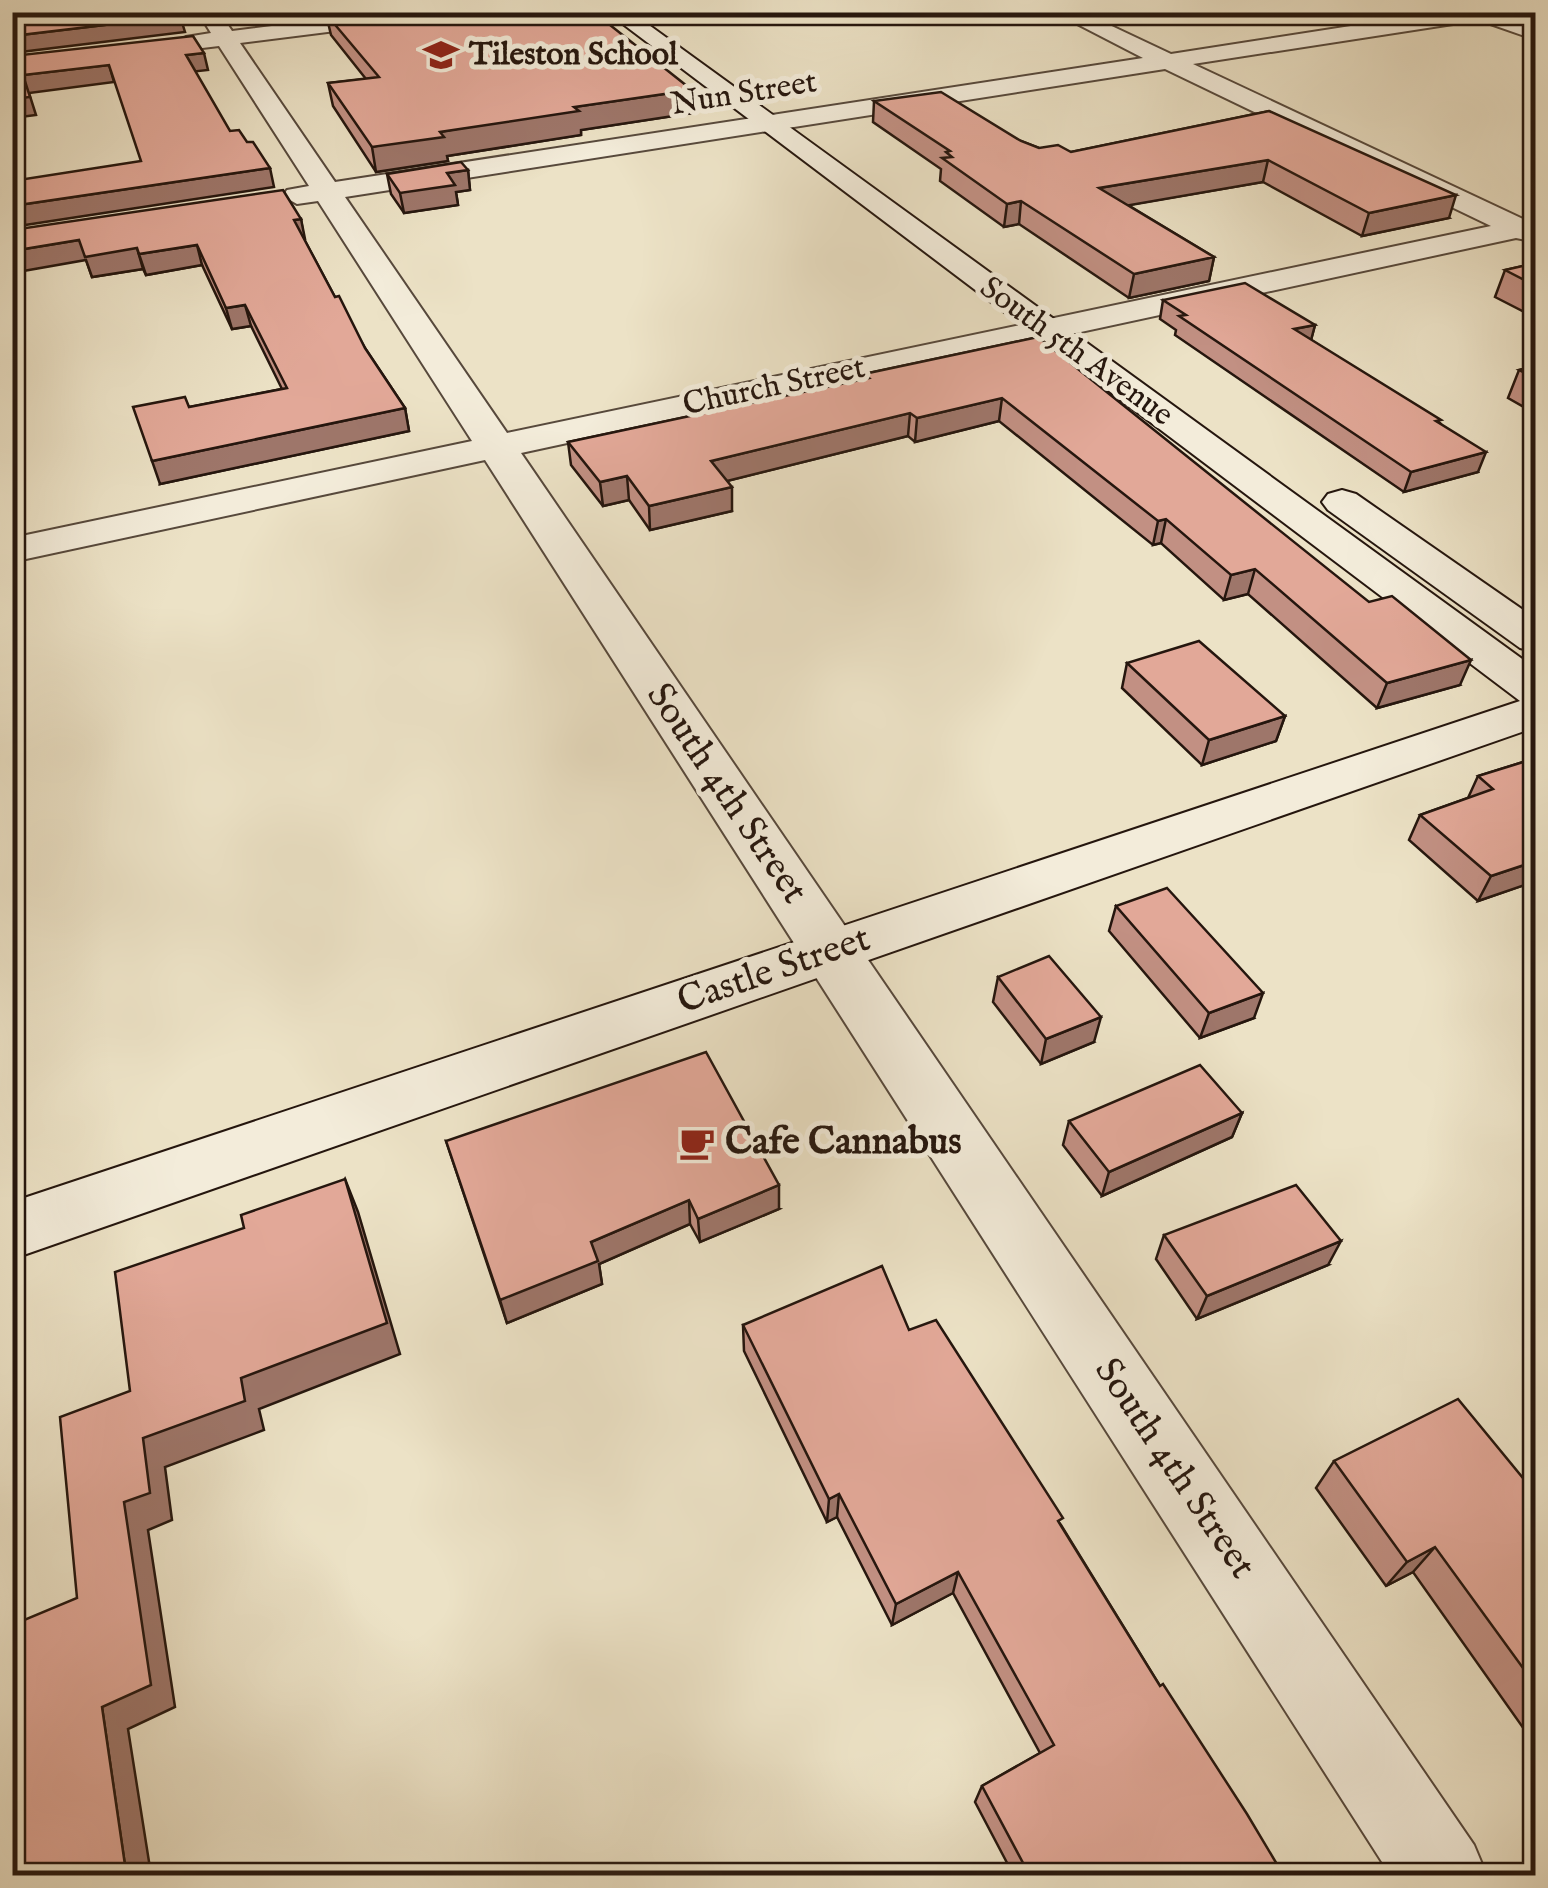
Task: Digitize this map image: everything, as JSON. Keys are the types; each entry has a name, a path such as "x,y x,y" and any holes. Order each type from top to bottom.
{"street":[{"path":"177,44 217,26 440,12"},
{"name":"South 5th Avenue","path":"617,12 1134,354"},
{"name":"South 5th Avenue","path":"651,12 1046,329 1536,691"},
{"path":"1064,12 1530,230"},
{"path":"1481,13 1536,33"},
{"name":"Nun Street","path":"274,200 1481,13"},
{"name":"South 4th Street","path":"217,26 1443,1876"},
{"name":"Church Street","path":"12,550 1530,230"},
{"path":"1322,488 1536,639"},
{"name":"Castle Street","path":"12,1231 1536,711"}],"building":[{"path":"12,12 178,12 180,16 12,36"},
{"path":"574,12 587,23 605,21 692,90 574,107 579,111 440,132 444,137 372,147 328,83 379,77 326,14"},
{"path":"193,36 204,53 186,55 230,131 239,130 247,142 253,142 270,168 12,206 12,181 141,161 109,65 23,75 30,97 12,99 12,56"},
{"path":"941,92 1021,141 1039,148 1058,145 1071,152 1269,111 1456,195 1369,213 1268,160 1099,188 1214,257 1134,274 1021,201 1007,204 942,158 952,157 946,152 950,151 874,101"},
{"path":"461,162 468,170 447,173 455,185 400,193 387,174"},
{"path":"283,190 301,219 294,220 335,297 339,296 365,348 405,408 152,461 133,407 185,397 189,407 287,388 245,305 226,308 197,245 139,254 137,248 85,257 79,240 12,251 12,230"},
{"path":"1536,263 1536,286 1505,270"},
{"path":"1245,283 1315,325 1294,329 1486,452 1411,472 1179,316 1186,315 1163,300"},
{"path":"1038,337 1369,602 1392,596 1471,660 1387,683 1255,569 1231,575 1166,519 1158,521 1002,398 917,418 910,413 711,461 732,487 649,506 627,476 600,482 568,442 869,378 864,374"},
{"path":"1536,366 1536,379 1519,370"},
{"path":"1199,641 1285,716 1209,740 1127,663"},
{"path":"1536,758 1536,830 1527,833 1536,840 1536,861 1491,876 1420,815 1493,789 1478,776"},
{"path":"1167,888 1263,993 1209,1013 1116,906"},
{"path":"1049,956 1101,1017 1046,1039 998,977"},
{"path":"706,1052 779,1185 698,1219 689,1200 591,1242 598,1261 500,1300 446,1141"},
{"path":"1200,1065 1242,1113 1109,1172 1069,1121"},
{"path":"345,1179 387,1323 241,1378 245,1401 143,1438 150,1493 124,1502 151,1685 102,1707 126,1872 144,1864 146,1876 12,1876 12,1625 77,1598 60,1417 130,1391 115,1272 244,1228 241,1215"},
{"path":"1296,1185 1341,1241 1207,1296 1164,1235"},
{"path":"882,1266 909,1330 936,1320 1063,1518 1058,1521 1160,1686 1163,1684 1284,1876 1030,1876 982,1786 1054,1745 958,1572 896,1604 839,1494 829,1499 743,1325"},
{"path":"1458,1399 1536,1494 1536,1686 1435,1547 1407,1562 1334,1461"}],"place":[{"name":"Tileston School","path":"441,55"},
{"name":"Cafe Cannabus","path":"697,1143"}]}
